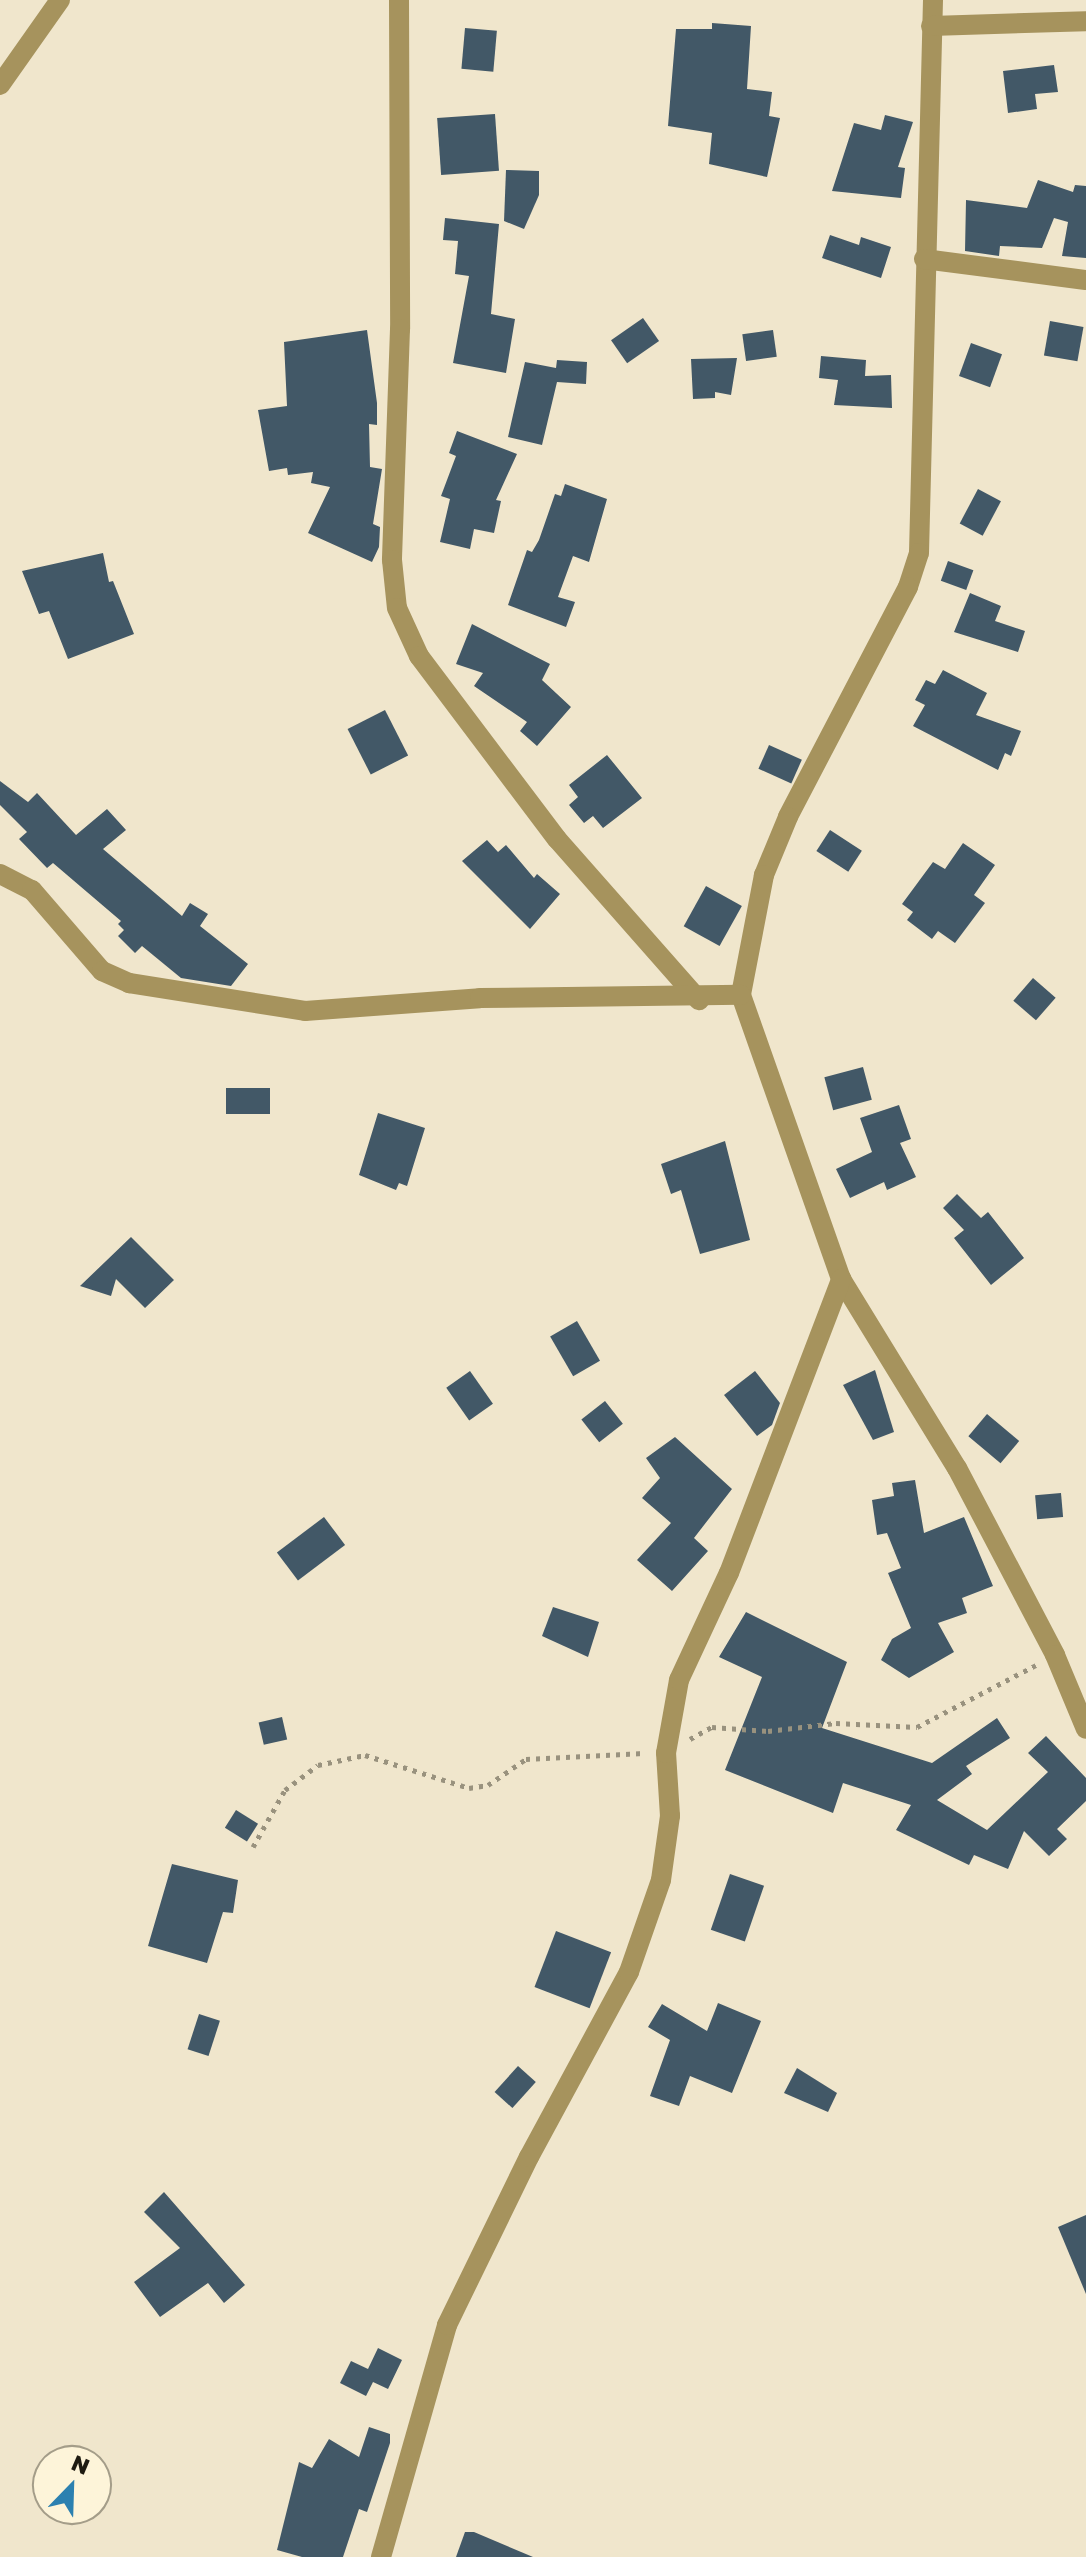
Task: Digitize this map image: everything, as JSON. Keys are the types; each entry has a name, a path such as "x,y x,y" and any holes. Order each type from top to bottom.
{"street":[{"path":"0,85 60,0"},
{"path":"399,0 400,329 392,560 397,608 419,656 557,839 699,1000"},
{"path":"933,0 924,259 925,473 919,553 908,587 788,817 764,875 741,995 841,1279 957,1468 1055,1655 1086,1729"},
{"path":"931,26 1086,21"},
{"path":"924,259 1086,280"},
{"path":"0,874 32,890 102,971 129,983 305,1011 480,998 699,1000 741,995"},
{"path":"381,2557 447,2325 529,2157 629,1972 661,1880 670,1816 666,1753 679,1680 729,1573 841,1279"}],"path":[{"path":"253,1847 285,1790 318,1765 365,1755 469,1788 488,1785 526,1759 666,1753 712,1727 768,1731 836,1723 917,1727 1055,1655"}],"building":[{"path":"712,23 751,26 747,89 772,92 769,116 780,118 767,177 709,164 712,133 668,126 676,29 712,29"},
{"path":"465,28 497,31 493,72 461,69"},
{"path":"1054,65 1058,92 1035,94 1037,109 1008,113 1003,71"},
{"path":"495,114 499,171 441,175 437,118"},
{"path":"885,115 913,122 898,167 905,168 901,198 832,191 854,123 881,130"},
{"path":"506,170 539,171 539,195 524,229 504,221"},
{"path":"1038,180 1073,192 1075,185 1086,186 1086,258 1062,256 1068,222 1054,218 1042,248 1000,246 999,256 965,251 966,200 1027,208"},
{"path":"445,218 499,224 491,314 515,319 506,373 453,363 469,276 455,274 458,241 443,240"},
{"path":"830,235 859,245 861,237 891,247 881,278 822,258"},
{"path":"643,318 659,341 627,363 611,340"},
{"path":"1050,321 1083,327 1077,361 1044,355"},
{"path":"367,330 377,403 377,425 369,424 370,467 382,469 373,524 380,527 379,547 372,562 308,533 330,487 311,483 313,472 288,475 287,468 269,471 258,410 287,406 284,342"},
{"path":"773,330 777,357 746,361 742,334"},
{"path":"971,343 1002,354 990,387 959,376"},
{"path":"821,356 866,360 865,376 891,375 892,408 834,405 838,380 819,378"},
{"path":"737,358 731,395 715,392 715,398 693,399 691,359"},
{"path":"557,360 587,362 586,384 557,382 542,445 508,437 525,362 556,368"},
{"path":"457,431 517,454 496,500 501,501 494,533 474,529 470,549 440,542 450,499 441,496 456,456 449,453"},
{"path":"565,484 607,499 589,562 573,556 558,597 575,602 566,627 508,605 527,550 532,552 539,540 555,494 561,496"},
{"path":"978,489 1001,501 983,536 960,523"},
{"path":"103,553 109,582 113,581 134,634 68,659 49,611 39,614 22,571"},
{"path":"948,561 973,570 966,590 941,581"},
{"path":"970,593 1001,606 995,621 1025,631 1018,652 954,632"},
{"path":"472,624 550,664 542,680 571,707 537,746 520,731 527,722 474,686 483,673 456,664"},
{"path":"943,670 987,693 976,715 1021,731 1011,756 1005,753 998,770 913,726 925,705 915,700 926,680 935,684"},
{"path":"385,710 408,755 371,775 348,729"},
{"path":"769,745 802,760 791,783 758,769"},
{"path":"607,755 642,798 603,828 593,816 584,823 569,805 578,797 569,785"},
{"path":"0,781 28,802 37,793 76,835 107,809 126,830 103,849 182,916 190,903 208,914 200,926 248,964 231,986 181,978 142,946 135,953 118,936 124,930 118,924 121,921 53,863 47,868 19,839 27,832 0,805"},
{"path":"830,830 862,851 848,872 816,851"},
{"path":"487,840 498,852 506,845 534,878 537,874 560,894 530,929 462,861"},
{"path":"963,843 995,865 974,895 985,903 955,943 938,931 932,939 907,920 913,912 902,904 933,862 945,869"},
{"path":"706,886 742,906 720,946 684,926"},
{"path":"1033,978 1056,998 1036,1020 1013,1001"},
{"path":"863,1067 872,1100 833,1110 824,1077"},
{"path":"226,1088 270,1088 270,1114 226,1114"},
{"path":"899,1105 911,1139 900,1143 916,1177 887,1190 884,1182 850,1198 836,1169 872,1152 860,1118"},
{"path":"378,1113 425,1128 407,1186 399,1183 396,1190 359,1175"},
{"path":"725,1141 750,1240 700,1254 681,1190 671,1194 661,1164"},
{"path":"957,1194 981,1218 988,1212 1024,1258 991,1285 954,1238 964,1230 943,1208"},
{"path":"131,1237 174,1280 145,1308 116,1279 111,1296 80,1286"},
{"path":"577,1321 600,1361 573,1376 550,1336"},
{"path":"875,1370 894,1432 873,1440 843,1385"},
{"path":"470,1371 493,1404 469,1420 446,1388"},
{"path":"755,1371 780,1403 772,1425 757,1436 724,1395"},
{"path":"605,1401 623,1424 599,1442 581,1419"},
{"path":"987,1414 1019,1441 1001,1463 968,1436"},
{"path":"675,1437 732,1489 694,1538 708,1551 672,1591 637,1560 671,1523 642,1498 660,1478 646,1458"},
{"path":"915,1480 924,1533 964,1517 993,1586 962,1598 967,1613 938,1623 954,1652 909,1678 881,1660 892,1639 911,1628 888,1573 901,1568 887,1533 877,1535 872,1500 894,1496 892,1483"},
{"path":"1061,1493 1063,1517 1037,1519 1035,1495"},
{"path":"324,1517 345,1545 298,1580 277,1553"},
{"path":"553,1607 599,1622 588,1657 542,1636"},
{"path":"746,1612 847,1662 822,1728 932,1763 997,1718 1010,1738 966,1766 972,1774 937,1800 987,1830 1048,1772 1028,1753 1046,1736 1086,1778 1086,1801 1057,1829 1067,1839 1049,1856 1024,1831 1008,1869 974,1855 969,1865 896,1830 911,1805 843,1783 833,1813 725,1770 762,1677 719,1657"},
{"path":"282,1717 287,1739 264,1745 259,1722"},
{"path":"236,1810 258,1824 247,1842 225,1828"},
{"path":"172,1864 238,1880 233,1913 223,1912 207,1963 148,1946"},
{"path":"730,1874 764,1886 745,1942 711,1930"},
{"path":"556,1931 611,1952 590,2008 534,1987"},
{"path":"718,2003 761,2021 732,2093 690,2076 679,2106 650,2096 670,2040 648,2027 662,2004 707,2031"},
{"path":"199,2014 220,2021 208,2056 188,2049"},
{"path":"518,2066 536,2082 512,2108 495,2092"},
{"path":"797,2068 837,2093 828,2112 784,2093"},
{"path":"164,2192 245,2285 224,2303 208,2283 160,2317 134,2282 180,2248 144,2212"},
{"path":"1086,2215 1086,2294 1058,2227"},
{"path":"378,2348 402,2360 388,2389 373,2382 366,2396 340,2383 351,2361 368,2369"},
{"path":"369,2427 390,2434 390,2443 367,2512 359,2509 343,2557 302,2557 277,2550 299,2462 312,2468 329,2439 359,2457"},
{"path":"465,2532 474,2532 533,2557 456,2557"}]}
